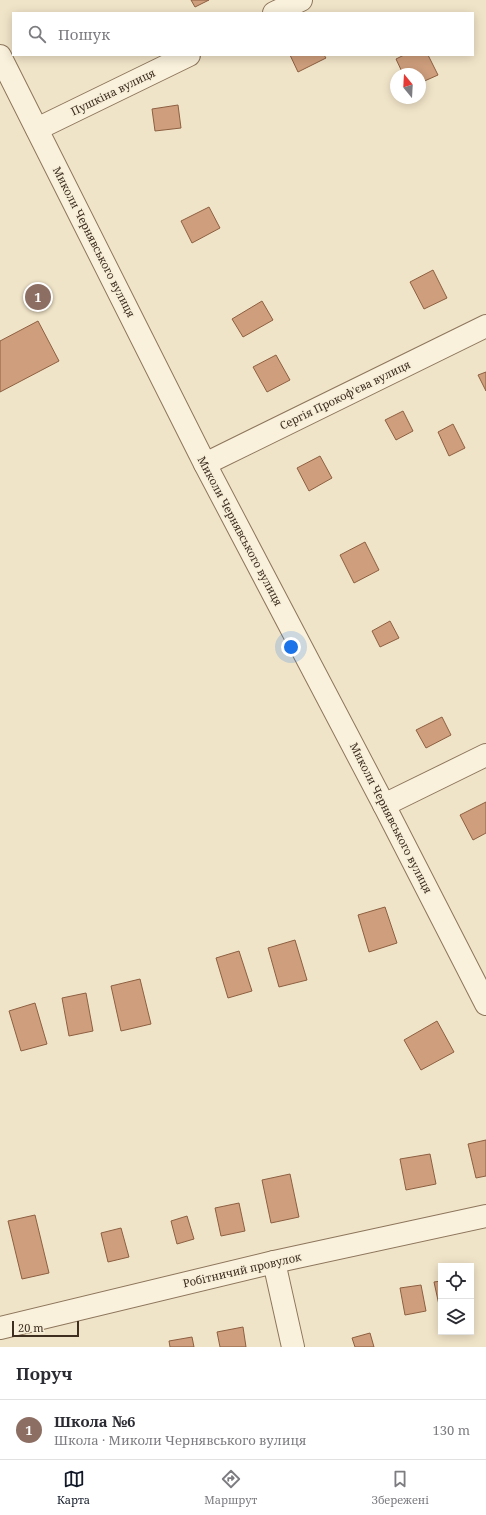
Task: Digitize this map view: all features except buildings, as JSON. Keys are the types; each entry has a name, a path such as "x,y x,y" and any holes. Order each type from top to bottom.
{"street":[{"path":"276,12 301,0"},
{"name":"Миколи Чернявського вулиця","path":"0,56 205,464 384,805 486,1004"},
{"name":"Пушкіна вулиця","path":"38,129 187,56"},
{"name":"Сергія Прокоф'єва вулиця","path":"205,464 486,326"},
{"path":"384,805 486,755"},
{"name":"Робітничий провулок","path":"0,1328 274,1262 486,1216"},
{"path":"274,1262 293,1347"}],"place":[{"name":"Школа №6","path":"38,297"}]}
